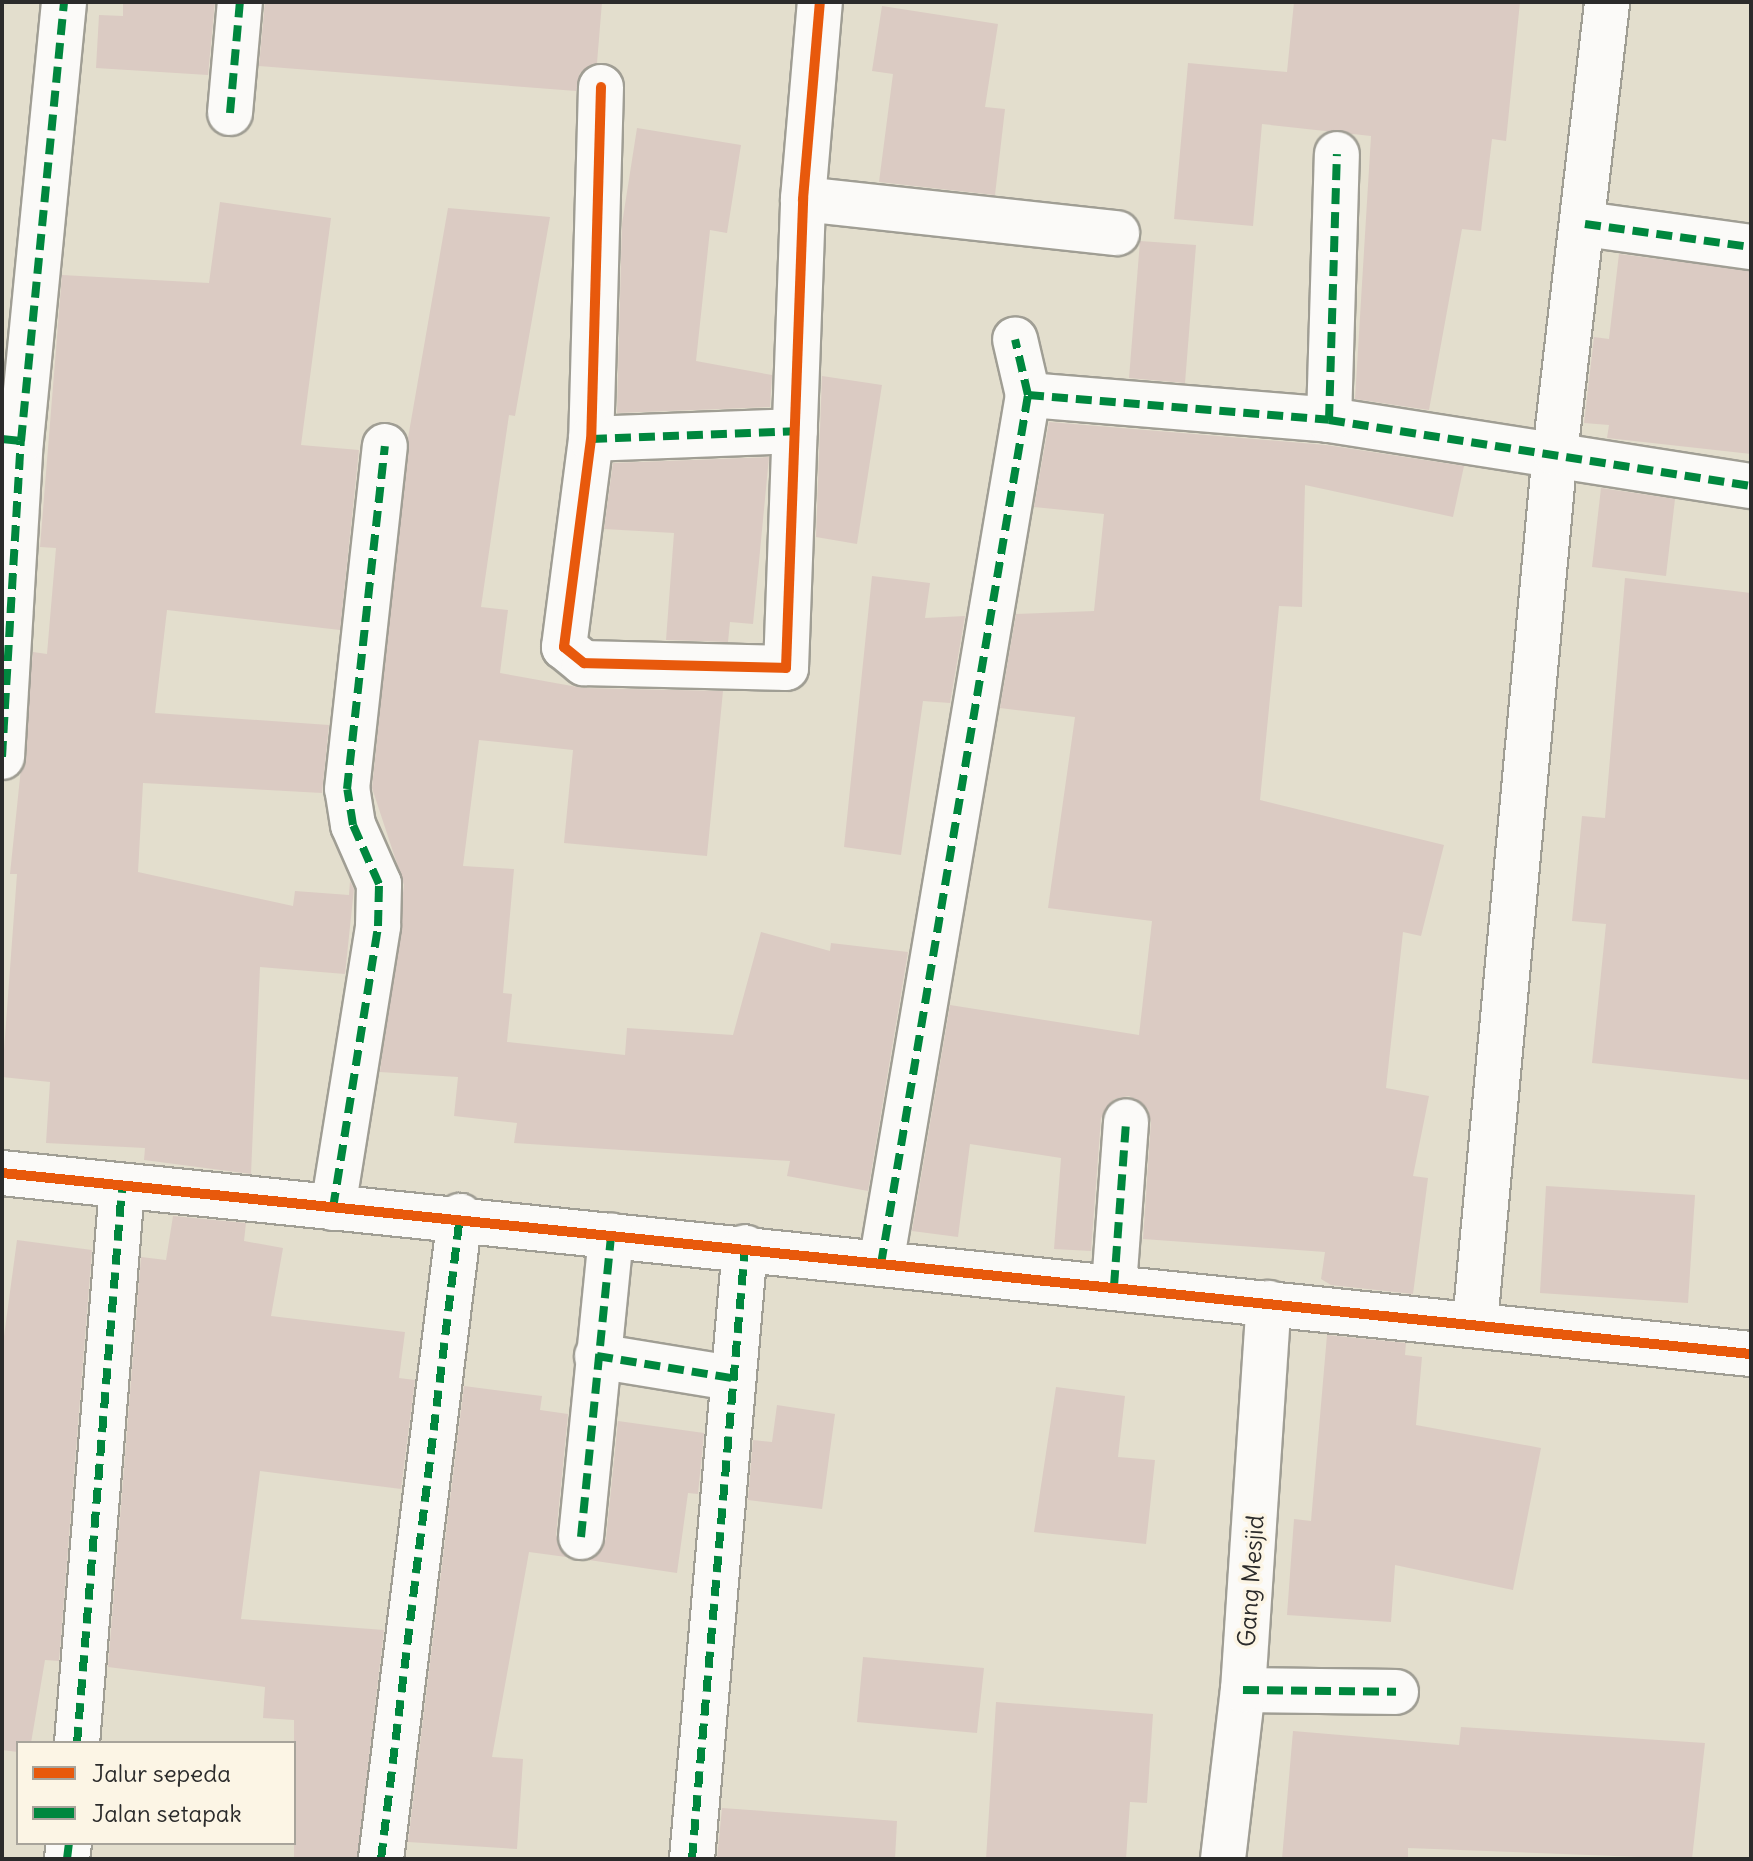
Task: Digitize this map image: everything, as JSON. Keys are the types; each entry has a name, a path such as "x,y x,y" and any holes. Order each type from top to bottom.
{"street":[{"path":"2,757 12,440 64,2"},
{"path":"230,113 240,2"},
{"path":"601,87 591,439 564,647 584,663 786,668 803,199 820,2"},
{"path":"1475,1323 1555,453 1585,224 1607,2"},
{"path":"1329,420 1337,154"},
{"path":"803,199 1117,233"},
{"path":"1585,224 1751,247"},
{"path":"881,1264 1028,395 1015,339"},
{"path":"1028,395 1329,420 1751,486"},
{"path":"591,439 795,431"},
{"path":"333,1208 378,926 379,884 353,825 347,789 385,446"},
{"path":"1114,1286 1126,1121"},
{"path":"2,1173 333,1208 460,1216 881,1264 1475,1323 1751,1354"},
{"path":"77,1741 122,1187"},
{"path":"381,1859 460,1216"},
{"path":"581,1537 611,1235"},
{"path":"692,1859 745,1247"},
{"name":"Gang Mesjid","path":"1223,1859 1243,1690 1269,1303"},
{"path":"597,1356 732,1378"},
{"path":"1243,1690 1396,1692"}],"building":[{"path":"123,2 215,2 208,75 96,68 99,15 123,16"},
{"path":"265,2 602,2 597,63 580,73 576,91 259,66"},
{"path":"1294,2 1520,2 1506,141 1492,139 1481,231 1462,229 1429,410 1355,399 1371,136 1262,124 1253,226 1174,219 1188,63 1287,72"},
{"path":"882,6 998,24 985,107 1005,109 995,195 879,182 893,74 872,71"},
{"path":"637,128 741,145 727,233 710,230 696,361 772,375 770,407 617,413 622,224"},
{"path":"220,202 331,218 301,445 359,450 340,630 167,610 155,713 329,725 322,793 143,783 138,872 293,906 295,891 349,895 350,881 354,889 345,974 260,967 251,1174 144,1160 145,1148 46,1143 50,1082 2,1077 17,874 10,874 33,652 47,654 56,548 40,547 62,275 209,283"},
{"path":"448,208 550,217 515,416 509,415 481,607 508,610 500,673 583,688 723,691 707,856 564,843 573,750 479,740 463,866 514,869 503,993 512,994 507,1042 625,1055 627,1028 733,1035 761,932 830,951 831,943 908,952 868,1191 787,1176 790,1161 514,1143 517,1123 454,1116 458,1077 380,1072 404,885 372,788 408,438"},
{"path":"1140,241 1196,245 1185,383 1129,378"},
{"path":"1619,254 1751,271 1751,454 1607,438 1609,425 1584,423 1594,337 1609,339"},
{"path":"822,376 882,385 857,544 816,537"},
{"path":"1049,422 1326,445 1464,466 1453,517 1305,485 1302,607 1279,606 1260,800 1444,845 1421,936 1403,932 1386,1088 1429,1096 1413,1176 1428,1178 1413,1294 1331,1285 1321,1279 1325,1252 1143,1239 1151,1122 1148,1109 1129,1096 1114,1099 1101,1118 1091,1251 1054,1249 1061,1158 970,1144 958,1237 912,1231 950,1005 1139,1035 1152,921 1048,908 1075,717 1000,708 1016,614 1094,611 1104,514 1034,507"},
{"path":"769,457 753,624 730,622 728,642 666,640 674,533 604,529 613,463"},
{"path":"1601,488 1675,499 1666,576 1592,567"},
{"path":"872,576 930,583 925,618 965,616 950,703 923,701 901,855 844,847"},
{"path":"1625,578 1751,593 1751,1080 1592,1063 1606,924 1572,921 1582,816 1605,818"},
{"path":"1546,1186 1695,1195 1688,1303 1540,1293"},
{"path":"173,1216 246,1223 244,1241 283,1248 271,1316 405,1332 399,1378 415,1380 401,1489 260,1471 241,1619 384,1630 357,1859 294,1859 294,1720 263,1718 265,1687 108,1667 141,1257 166,1260"},
{"path":"17,1240 92,1250 59,1661 45,1660 31,1741 16,1741 16,1752 2,1750 2,1351"},
{"path":"1327,1335 1406,1343 1405,1355 1422,1357 1416,1425 1541,1448 1513,1590 1395,1565 1391,1622 1287,1615 1294,1519 1311,1521"},
{"path":"464,1386 542,1396 540,1410 568,1414 556,1535 566,1557 529,1552 492,1757 523,1759 517,1849 408,1842"},
{"path":"1056,1387 1125,1396 1118,1457 1155,1460 1146,1544 1034,1532"},
{"path":"777,1405 835,1414 822,1509 748,1500 753,1440 772,1442"},
{"path":"618,1421 704,1433 698,1494 688,1493 677,1573 589,1560 606,1539"},
{"path":"863,1657 984,1668 977,1733 857,1722"},
{"path":"996,1702 1153,1714 1147,1803 1130,1802 1126,1859 986,1859"},
{"path":"1461,1727 1705,1743 1692,1859 1408,1848 1408,1859 1282,1859 1293,1731 1459,1745"},
{"path":"722,1808 897,1821 895,1859 717,1859"}],"marked path":[{"path":"2,757 21,441 64,2"},
{"path":"230,113 240,2"},
{"path":"1329,420 1337,154"},
{"path":"1585,224 1751,247"},
{"path":"881,1264 1028,395 1015,339"},
{"path":"1028,395 1329,420 1751,486"},
{"path":"591,439 795,431"},
{"path":"2,439 21,441"},
{"path":"333,1208 378,926 379,884 353,825 347,789 385,446"},
{"path":"1114,1286 1126,1121"},
{"path":"77,1741 122,1187"},
{"path":"381,1859 460,1216"},
{"path":"581,1537 611,1235"},
{"path":"692,1859 745,1247"},
{"path":"597,1356 732,1378"},
{"path":"1243,1690 1396,1692"},
{"path":"67,1859 69,1845"}],"cycle path":[{"path":"601,87 591,439 564,647 584,663 786,668 803,199 820,2"},
{"path":"2,1173 1751,1354"}]}
